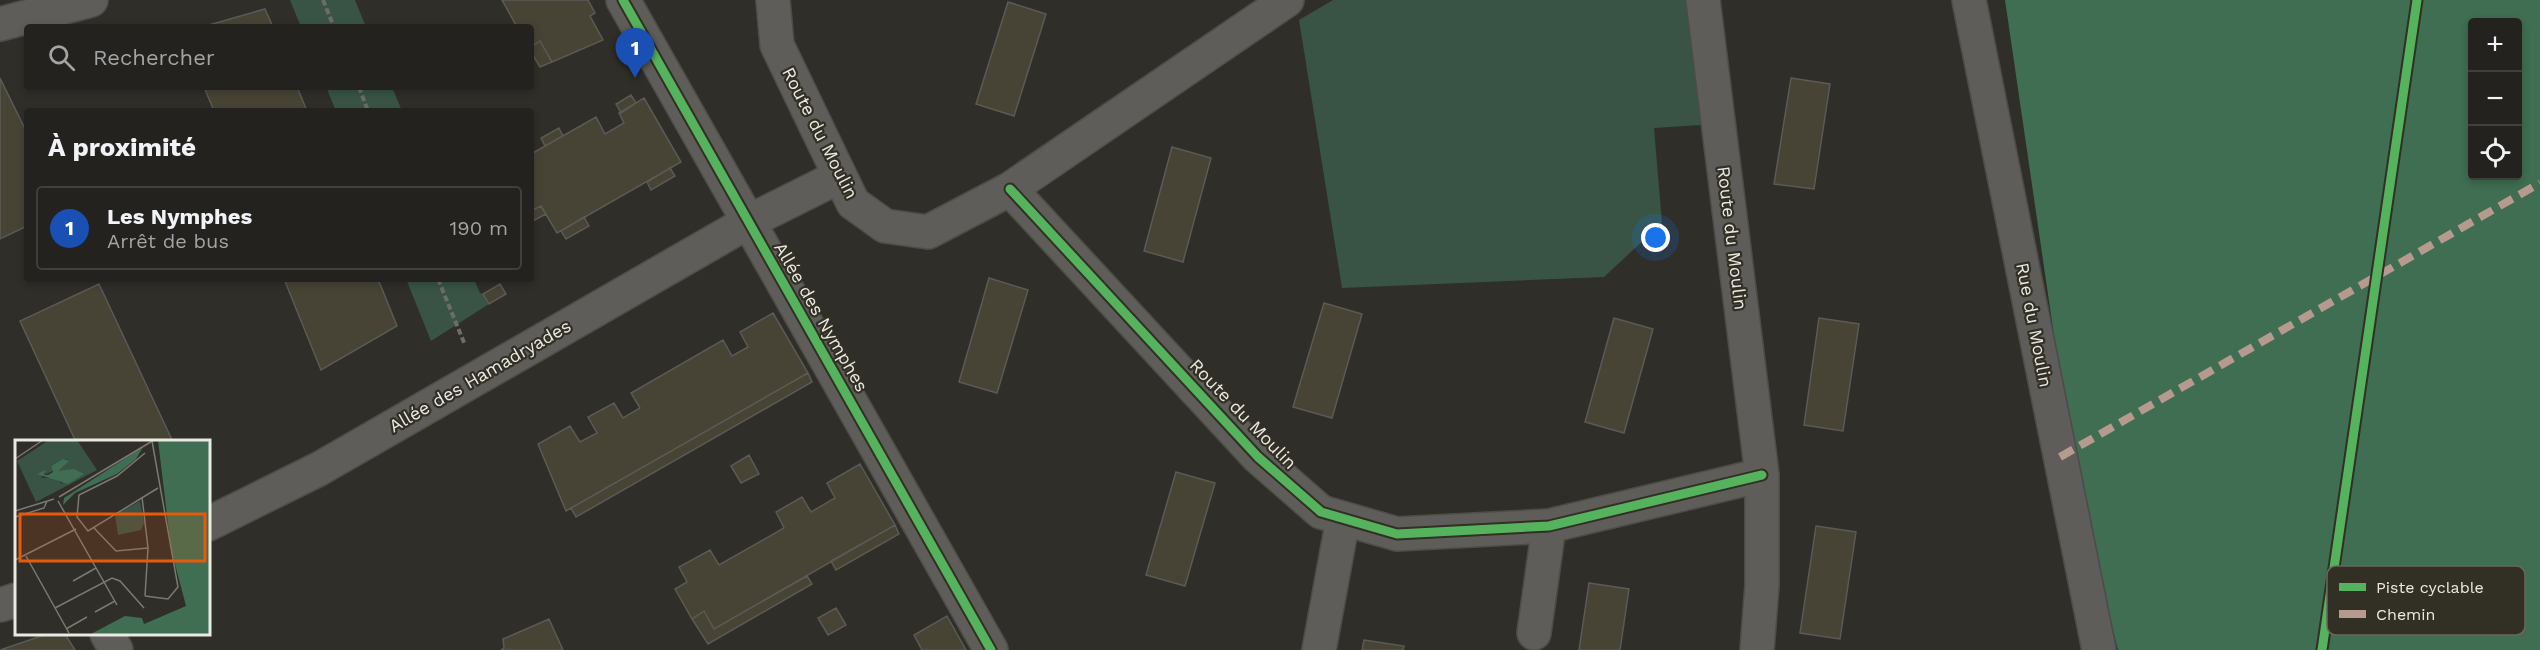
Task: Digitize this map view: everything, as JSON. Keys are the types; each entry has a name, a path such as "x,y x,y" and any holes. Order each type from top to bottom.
{"street":[{"path":"0,24 91,0"},
{"name":"Allée des Nymphes","path":"623,0 991,650"},
{"name":"Route du Moulin","path":"773,0 777,45 853,203 885,226 928,232 1010,189 1287,0"},
{"name":"Route du Moulin","path":"1703,0 1762,475 1762,585 1757,650"},
{"name":"Rue du Moulin","path":"1969,0 2099,650"},
{"name":"Allée des Hamadryades","path":"210,523 319,469 748,222 840,176"},
{"name":"Route du Moulin","path":"1010,189 1257,457 1321,512 1397,534 1549,526 1762,475"},
{"path":"1319,650 1343,519"},
{"path":"1534,633 1549,526"},
{"path":"0,605 15,600"},
{"path":"108,635 116,650"}],"path":[{"path":"323,0 333,24"},
{"path":"359,90 367,108"},
{"path":"439,282 478,376"}],"green space":[{"path":"290,0 355,0 365,24 300,24"},
{"path":"1333,0 1686,0 1701,125 1654,128 1662,223 1604,277 1342,288 1299,20"},
{"path":"2005,0 2540,0 2540,650 2118,650 2076,486"},
{"path":"327,90 393,90 401,108 335,108"},
{"path":"407,282 475,282 480,293 489,304 431,341"}],"building":[{"path":"502,0 588,0 595,13 590,16 603,40 552,62 540,41 534,45 534,24 515,24"},
{"path":"1008,2 1046,14 1014,116 976,104"},
{"path":"265,9 272,24 212,24"},
{"path":"540,41 552,62 540,67 534,57 534,45"},
{"path":"0,78 24,127 24,227 0,239"},
{"path":"1791,78 1830,84 1814,189 1774,184"},
{"path":"205,90 298,90 306,108 213,108"},
{"path":"631,95 636,103 621,113 616,104"},
{"path":"644,98 681,162 557,233 541,206 534,210 534,152 596,117 605,134 624,123 619,113"},
{"path":"559,128 563,136 545,146 541,138"},
{"path":"1172,147 1211,158 1183,262 1144,251"},
{"path":"670,168 675,176 651,190 647,182"},
{"path":"541,206 546,214 534,220 534,210"},
{"path":"584,217 589,226 566,239 561,231"},
{"path":"989,278 1028,290 997,393 959,382"},
{"path":"285,282 379,282 397,326 321,370"},
{"path":"99,284 172,440 75,440 20,321"},
{"path":"500,284 506,294 489,304 483,294"},
{"path":"1324,303 1362,314 1332,418 1293,407"},
{"path":"773,313 808,373 566,511 538,444 570,426 580,442 597,433 588,417 614,403 623,418 640,408 631,393 723,340 732,356 748,347 740,332"},
{"path":"1614,318 1653,329 1624,433 1585,422"},
{"path":"1819,318 1859,324 1843,431 1804,425"},
{"path":"808,373 812,382 576,517 571,508"},
{"path":"749,455 759,474 741,483 731,466"},
{"path":"860,464 895,525 714,629 704,611 692,619 675,589 687,582 679,567 710,550 719,565 784,528 776,512 802,497 811,512 835,498 827,483"},
{"path":"1176,472 1215,483 1185,586 1146,575"},
{"path":"895,525 899,534 836,570 831,561"},
{"path":"1816,526 1856,532 1840,639 1800,633"},
{"path":"807,576 812,584 708,644 692,619 704,611 714,629"},
{"path":"1589,583 1629,589 1620,650 1579,650"},
{"path":"836,608 846,625 828,635 818,618"},
{"path":"947,616 966,650 922,650 914,635"},
{"path":"549,619 563,650 501,650 504,648 503,639"},
{"path":"44,635 66,635 75,650 0,650"},
{"path":"1364,640 1404,646 1403,650 1362,650"}],"marked path":[{"path":"2060,457 2540,183"}],"cycle path":[{"path":"623,0 991,650"},
{"path":"2334,566 2417,0"},
{"path":"1010,189 1258,457 1321,512 1397,534 1549,526 1762,475"},
{"path":"2322,650 2327,616"}],"place":[{"name":"Les Nymphes","path":"635,78"}]}
